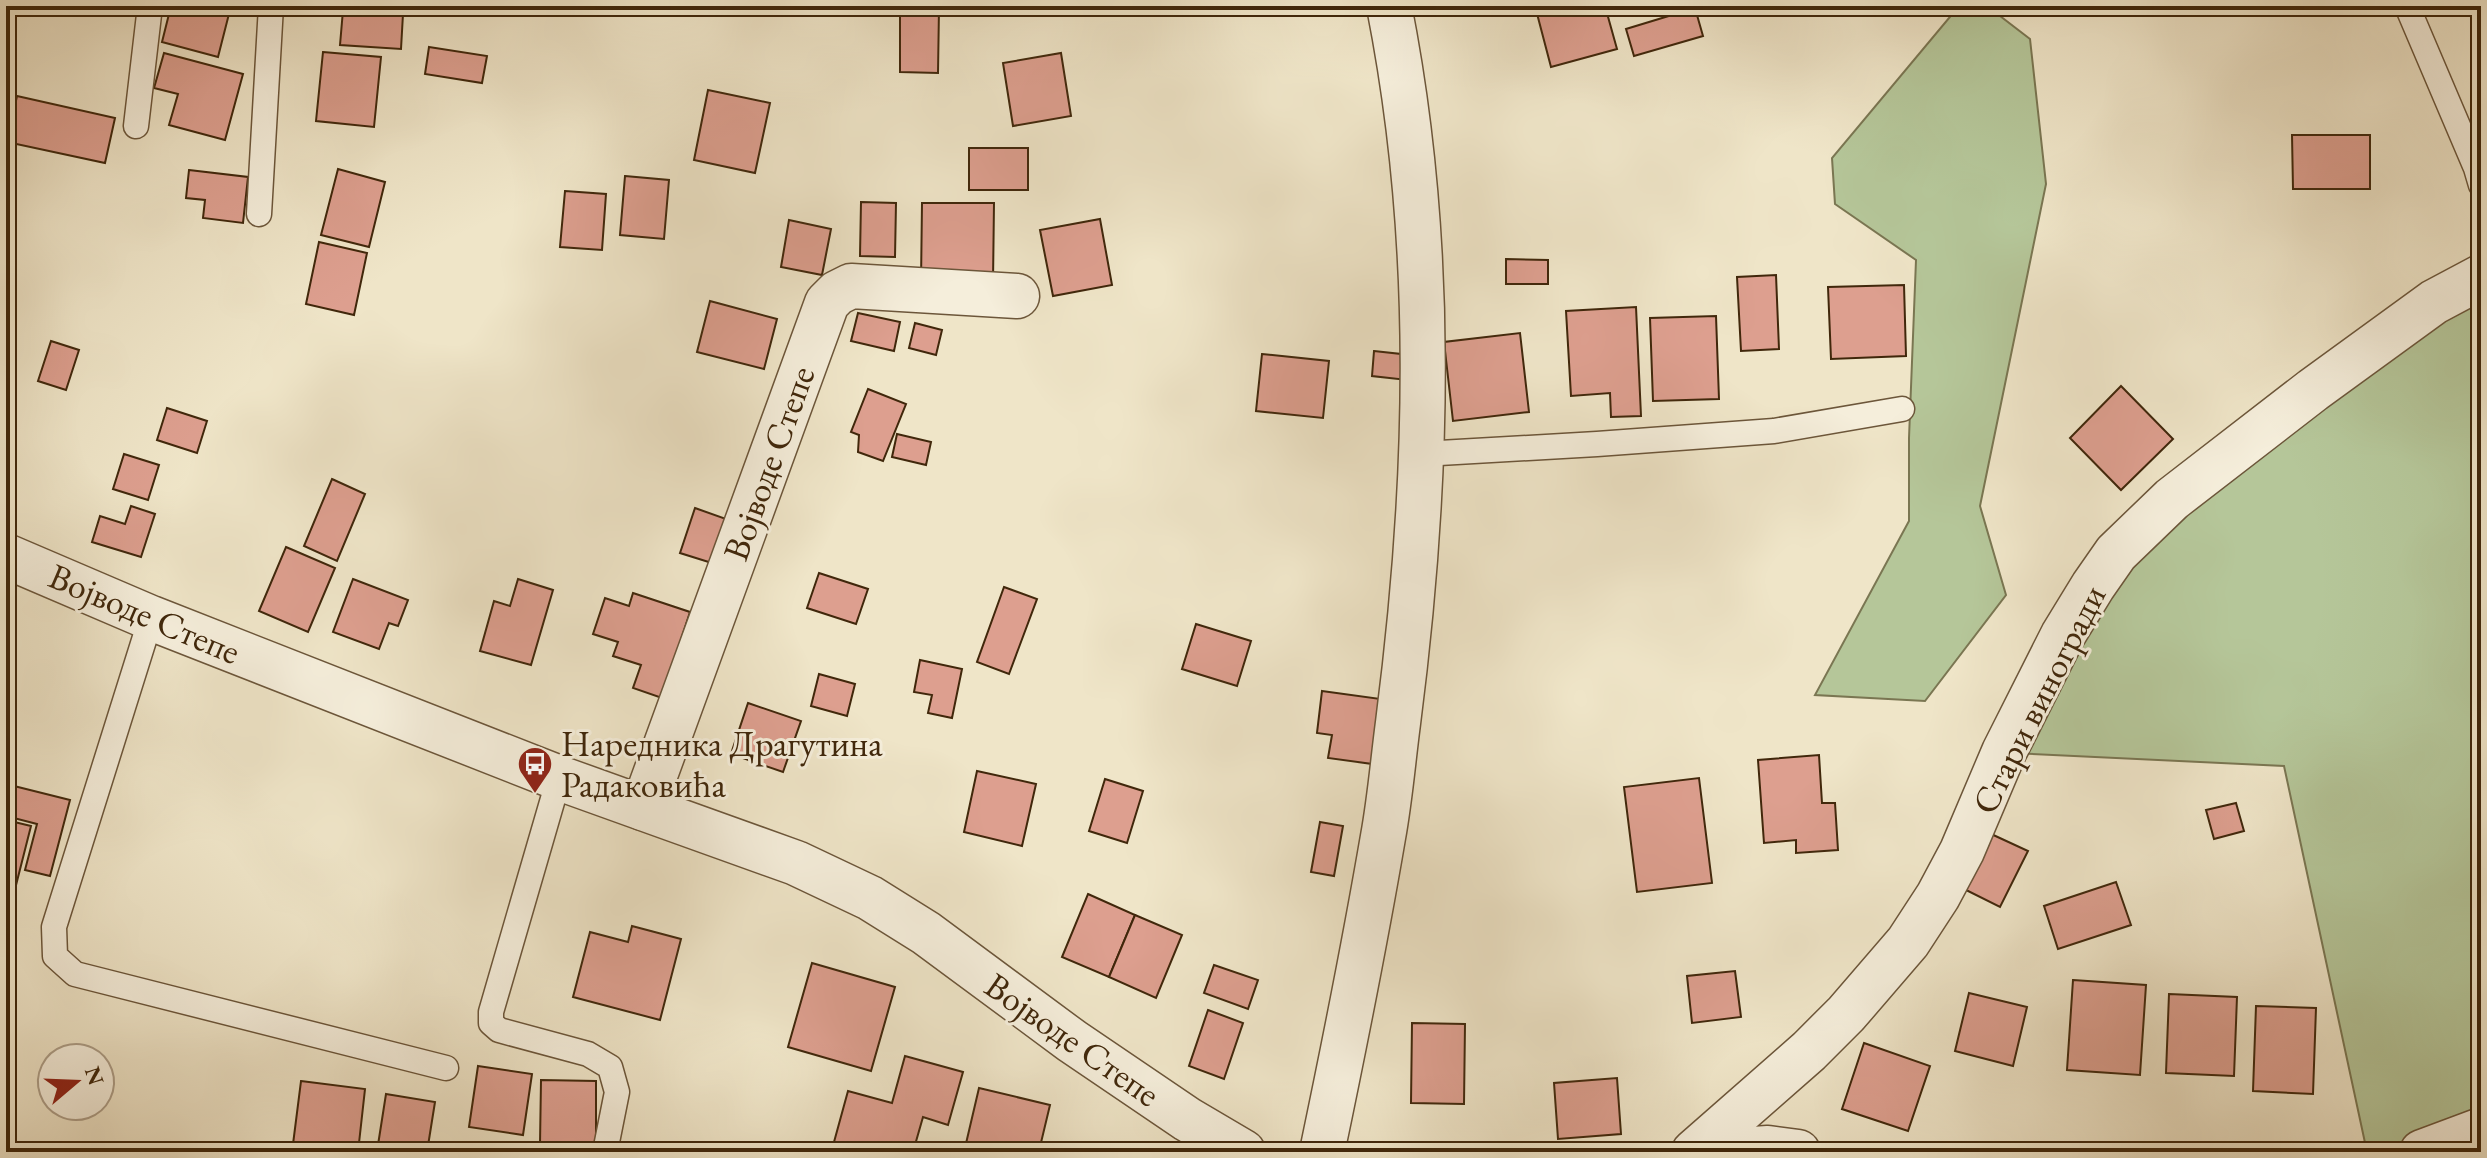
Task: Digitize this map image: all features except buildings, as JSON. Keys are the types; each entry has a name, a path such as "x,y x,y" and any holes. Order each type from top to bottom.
{"street":[{"path":"1322,1152 1384,833 1409,632 1422,454 1422,270 1407,113 1389,6"},
{"name":"Стари виногради","path":"1694,1152 1809,1051 1846,1014 1908,942 1962,851 2004,752 2063,635 2116,553 2172,499 2313,390 2434,302 2481,277"},
{"name":"Војводе Степе","path":"643,808 827,303 851,286 1017,296"},
{"name":"Војводе Степе","path":"6,556 151,618 559,778 796,863 870,898 926,933 1072,1041 1187,1119 1243,1152"},
{"path":"2422,1152 2481,1130"},
{"path":"1711,1152 1768,1148 1798,1152"}],"lane":[{"path":"136,126 150,6"},
{"path":"259,214 271,6"},
{"path":"2407,6 2481,185"},
{"path":"1422,454 1774,431 1902,409"},
{"path":"151,618 54,927 55,956 75,974 446,1068"},
{"path":"559,778 491,1012 491,1023 499,1030 588,1054 610,1067 617,1092 605,1152"}],"green space":[{"path":"1959,6 1987,6 2030,39 2046,184 1980,506 2006,595 1925,701 1815,695 1909,521 1916,260 1835,204 1832,158"},
{"path":"2481,261 2481,1152 2367,1152 2284,766 2011,753 2115,569"}],"place":[{"name":"Наредника Драгутина Радаковића","path":"535,795"}]}
